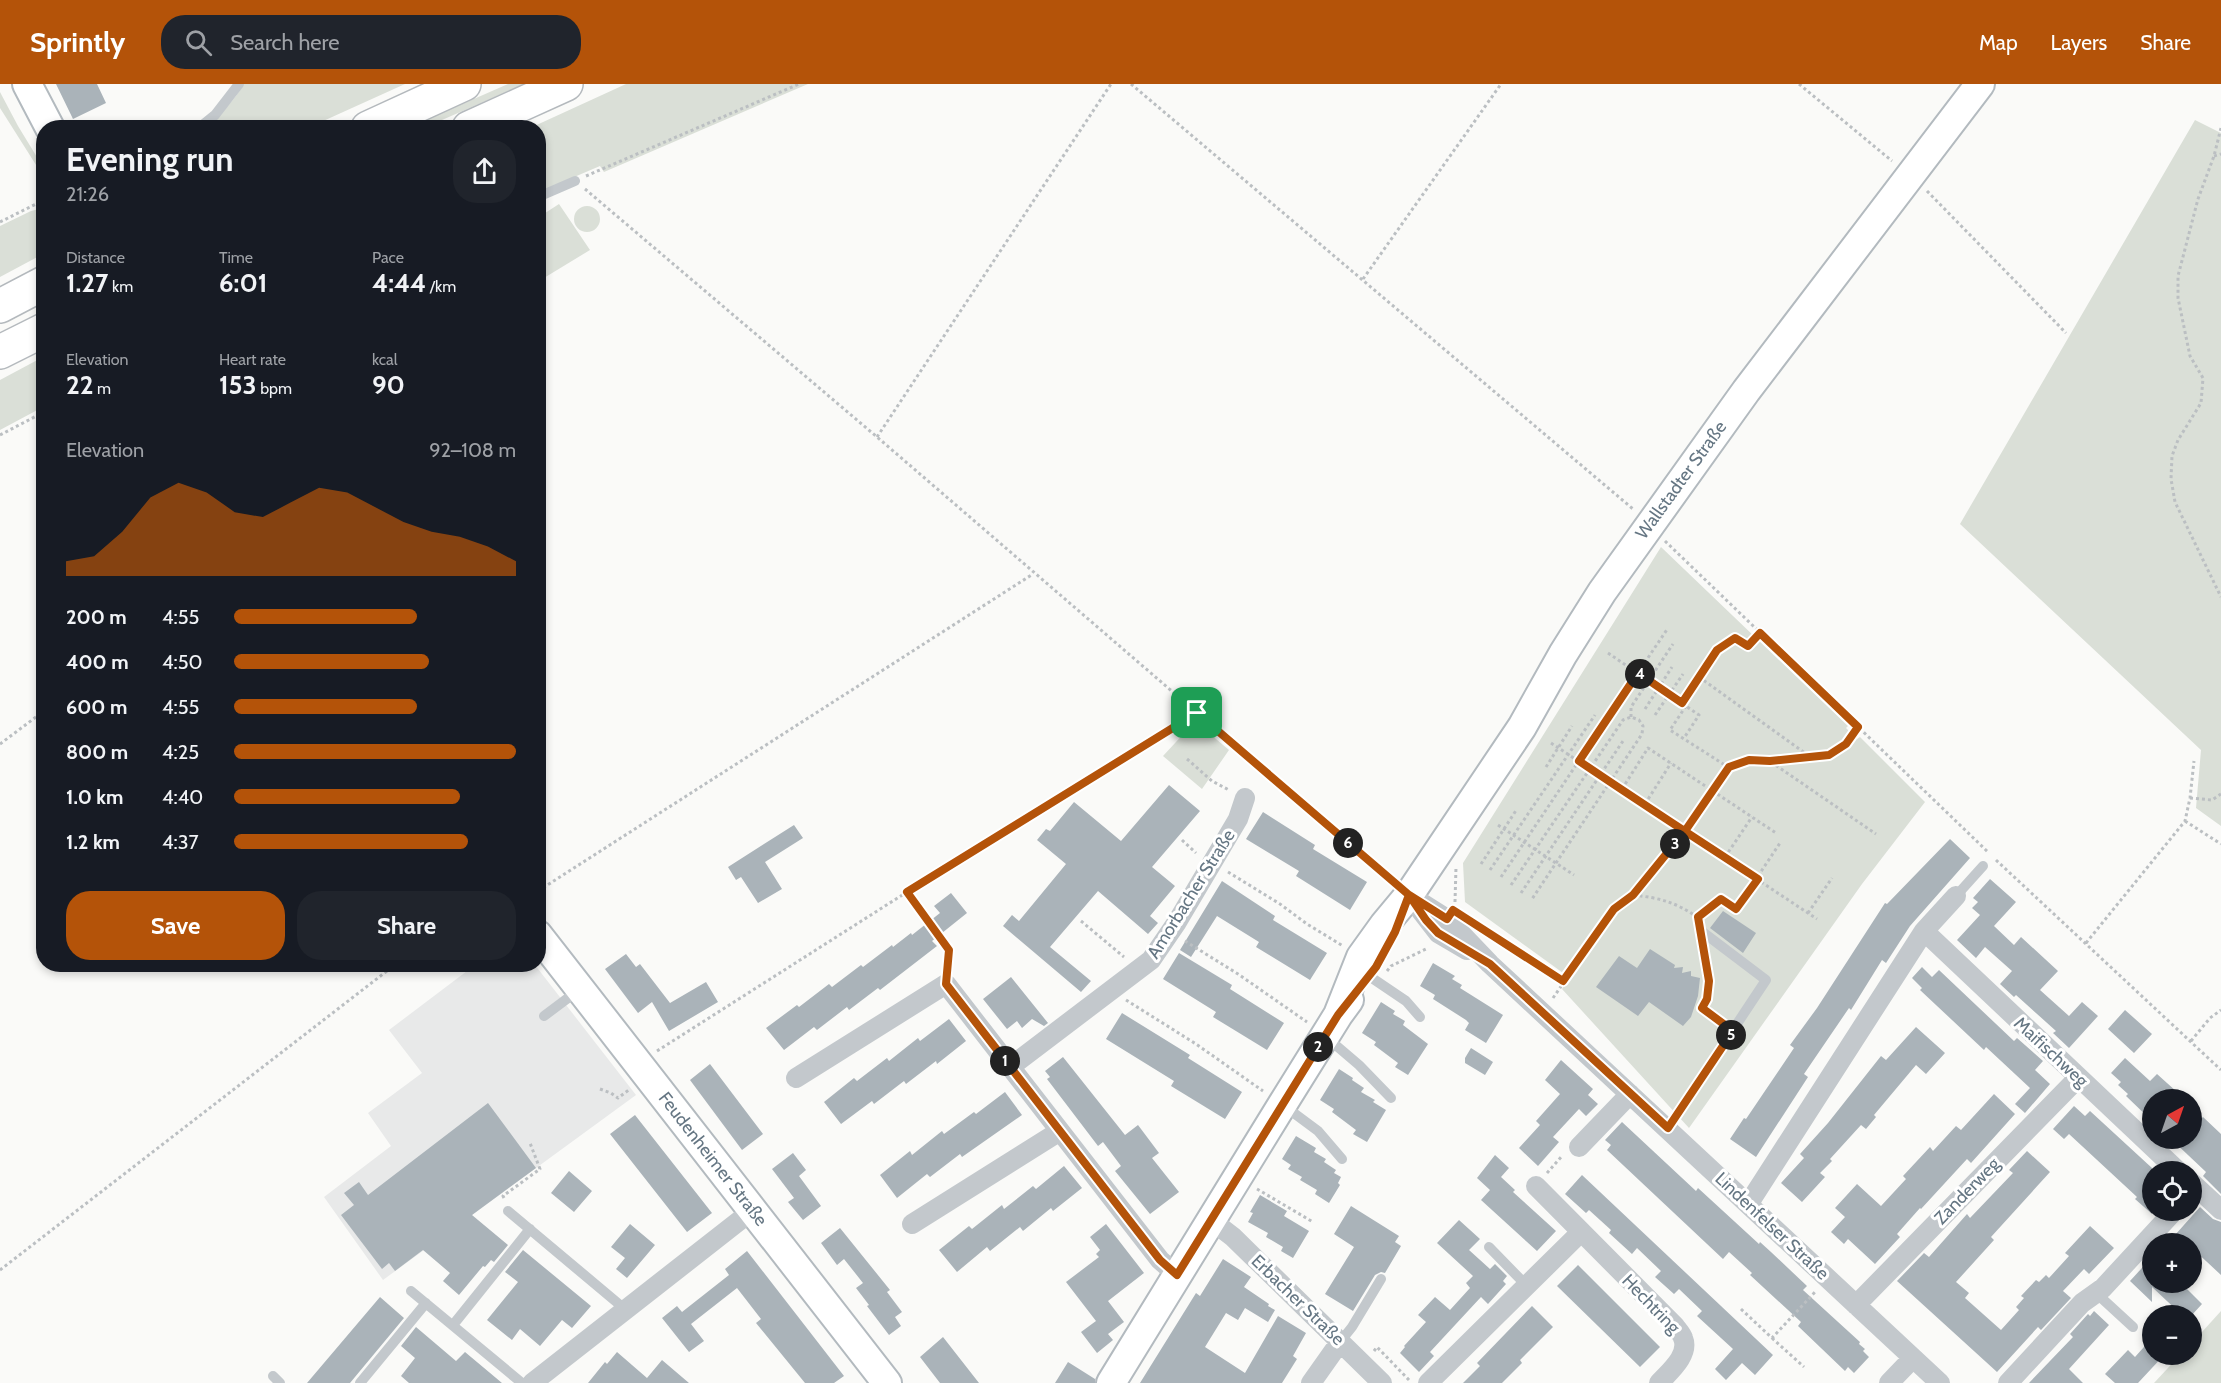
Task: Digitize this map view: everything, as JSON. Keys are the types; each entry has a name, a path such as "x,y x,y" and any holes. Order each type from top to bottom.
{"highway":[{"path":"385,120 464,84"},
{"path":"487,120 566,84"},
{"path":"0,306 36,288"},
{"path":"0,352 36,334"}],"main road":[{"path":"27,84 46,120"},
{"name":"Wallstadter Straße","path":"1331,1025 1361,957 1409,895 1522,727 1587,615 1654,529 1746,391 1980,84"},
{"name":"Wallstadter Straße","path":"1111,1383 1331,1025 1369,976 1395,932 1409,895"},
{"name":"Feudenheimer Straße","path":"546,945 887,1383"}],"street":[{"name":"Amorbacher Straße","path":"1010,1067 1151,960 1238,819 1245,798"},
{"name":"Lindenfelser Straße","path":"1409,895 1447,919 1490,964 1940,1383"},
{"name":"Lindenfelser Straße","path":"1409,895 1438,933 1490,964"},
{"path":"1749,1203 1924,931 1956,896"},
{"name":"Maifischweg","path":"1924,931 2167,1161"},
{"path":"796,1078 946,984 1160,1260 1177,1275"},
{"name":"Zanderweg","path":"1856,1305 2078,1078"},
{"path":"1579,1147 1630,1094"},
{"path":"912,1224 1060,1131"},
{"name":"Hechtring","path":"1536,1186 1684,1338 1684,1351 1675,1366 1659,1383"},
{"path":"2202,1195 2221,1210"},
{"path":"532,1383 753,1210"},
{"name":"Erbacher Straße","path":"1211,1220 1233,1237 1382,1383"},
{"path":"2008,1383 2082,1303 2096,1293 2165,1221"},
{"path":"1428,1383 1581,1232"},
{"path":"1311,1383 1340,1342"},
{"path":"1890,1383 1913,1358"}],"lane":[{"path":"209,120 239,84"},
{"path":"546,194 575,181"},
{"path":"1278,783 1409,895"},
{"path":"1956,896 1983,866"},
{"path":"1668,1128 1766,980 1700,930"},
{"path":"1369,976 1406,1001 1420,1017"},
{"path":"544,1016 580,989"},
{"path":"1331,1025 1359,1065 1391,1098"},
{"path":"1282,1105 1318,1131 1342,1159"},
{"path":"508,1211 626,1310"},
{"path":"453,1325 530,1229"},
{"path":"1489,1247 1526,1285"},
{"path":"1340,1342 1381,1279"},
{"path":"411,1291 522,1383"},
{"path":"2096,1293 2133,1327"},
{"path":"360,1383 426,1303"}],"path":[{"path":"799,84 575,181 877,436 1033,574 1278,783"},
{"path":"877,436 1111,84"},
{"path":"1131,84 1363,279 1654,529 1992,857 2221,1070"},
{"path":"1363,279 1501,84"},
{"path":"1799,84 1910,176 2066,333"},
{"path":"2221,128 2214,156 2198,198 2178,276 2178,298 2190,356 2203,378 2200,402 2178,440 2172,456 2171,479 2175,502 2221,597"},
{"path":"2214,156 2221,154"},
{"path":"0,222 36,204"},
{"path":"0,435 36,416"},
{"path":"546,886 1033,574"},
{"path":"1501,877 1668,628"},
{"path":"1729,767 1670,730 1699,677 1717,650 1735,638 1748,646 1760,633"},
{"path":"1631,717 1631,707 1673,644"},
{"path":"1608,653 1699,715 1684,738"},
{"path":"1645,709 1672,667"},
{"path":"1655,715 1683,674"},
{"path":"1699,677 1812,758"},
{"path":"600,1089 618,1098 648,1076 657,1050 1197,713"},
{"path":"1490,870 1594,715"},
{"path":"0,744 36,717"},
{"path":"1511,885 1623,720 1631,717 1639,720 1643,726 1642,734 1532,899"},
{"path":"1546,766 1572,726"},
{"path":"1545,1013 1563,981 1614,909 1633,895 1685,831 1729,767 1749,760 1770,761 1829,755 1846,744 1858,727"},
{"path":"1521,893 1623,741"},
{"path":"1551,742 1817,919"},
{"path":"1622,789 1648,748 1776,833"},
{"path":"1187,759 1212,781 1245,798"},
{"path":"1770,761 1876,834"},
{"path":"2086,943 2185,821 2194,761"},
{"path":"1645,804 1671,763"},
{"path":"2190,798 2212,800 2221,794"},
{"path":"1481,864 1517,809"},
{"path":"1725,857 1752,817"},
{"path":"2185,821 2221,844"},
{"path":"1498,825 1574,875"},
{"path":"1698,917 1721,899 1736,909 1780,843"},
{"path":"1447,919 1455,905 1455,858"},
{"path":"1212,863 1280,904 1307,924"},
{"path":"1809,913 1832,878"},
{"path":"907,892 949,950 946,984"},
{"path":"1633,895 1663,899 1683,907 1698,917 1709,981 1707,999 1702,1008 1733,1031"},
{"path":"1082,921 1139,970"},
{"path":"1483,929 1563,981"},
{"path":"1170,932 1238,974 1331,1025"},
{"path":"0,1270 386,972"},
{"path":"1112,991 1196,1044 1282,1105"},
{"path":"2191,1041 2210,1018 2221,1010"},
{"path":"503,1196 540,1169 530,1143"},
{"path":"1536,1186 1567,1150 1579,1147"},
{"path":"1237,1178 1313,1222"},
{"path":"1772,1338 1828,1279"},
{"path":"1741,1309 1804,1367"}],"shaded area":[{"path":"244,84 405,84 325,120 213,120"},
{"path":"508,84 524,84 442,120 426,120"},
{"path":"626,84 808,84 604,172 600,166 546,189 546,121"},
{"path":"0,92 36,156 36,165 0,108"},
{"path":"2195,120 2221,133 2221,826 2196,808 2201,750 1960,524"},
{"path":"559,204 590,250 546,277 546,212"},
{"path":"587,206 596,210 600,219 596,228 587,232 578,228 574,219 578,210"},
{"path":"36,210 36,258 0,277 0,226"},
{"path":"36,361 36,411 0,430 0,380"},
{"path":"1661,547 1848,726 1846,728 1857,739 1860,737 1925,802 1862,884 1689,1128 1562,989 1570,978 1465,902 1463,863"},
{"path":"1203,728 1229,750 1202,789 1163,756 1188,729"},
{"path":"466,972 540,972 636,1095 383,1280 324,1197 391,1146 368,1113 422,1073 389,1030"},
{"path":"2221,1311 2221,1383 2154,1383 2171,1365 2202,1365 2202,1332"}],"building":[{"path":"56,84 97,84 106,103 73,119"},
{"path":"1169,785 1200,811 1152,867 1175,886 1150,916 1158,923 1148,934 1098,891 1050,947 1091,981 1081,992 1003,926 1012,915 1019,921 1066,864 1037,840 1046,829 1050,831 1074,802 1121,841"},
{"path":"1263,812 1315,845 1313,849 1367,882 1350,910 1296,876 1299,871 1246,839"},
{"path":"794,825 803,838 765,862 782,889 758,903 741,877 736,880 728,867"},
{"path":"1950,839 1970,858 1910,926 1886,963 1882,960 1851,1010 1849,1008 1804,1074 1808,1077 1756,1157 1730,1139 1794,1048 1790,1045 1817,1008 1885,903 1887,904"},
{"path":"1990,879 2016,902 1994,926 2014,945 2021,937 2058,971 2040,990 2069,1016 2082,1002 2098,1016 2069,1048 2053,1033 2056,1031 2016,995 2014,997 2000,984 2012,971 1985,947 1976,958 1957,940 1980,915 1972,908 1978,902 1973,898"},
{"path":"1222,881 1275,916 1273,920 1327,953 1310,980 1256,947 1259,942 1217,916 1191,957 1180,950"},
{"path":"951,893 967,913 932,941 937,946 880,990 878,988 849,1010 847,1007 817,1030 814,1027 784,1050 766,1028 829,984 832,987 861,965 863,967 892,945 893,947 911,933 912,935 940,913 934,906"},
{"path":"1723,911 1756,933 1743,953 1710,928"},
{"path":"1650,949 1675,965 1674,968 1683,967 1682,973 1691,971 1691,976 1700,978 1698,996 1691,1017 1683,1026 1649,1002 1638,1016 1596,987 1619,956 1637,968"},
{"path":"1179,953 1232,985 1230,989 1284,1023 1267,1050 1213,1017 1216,1012 1163,979"},
{"path":"626,954 636,967 640,964 670,1003 706,982 718,1002 669,1031 652,1002 638,1013 605,969"},
{"path":"1433,963 1455,976 1452,979 1462,985 1460,988 1503,1015 1486,1043 1465,1030 1469,1023 1466,1020 1433,999 1435,995 1420,986"},
{"path":"1922,967 1932,977 1939,970 2014,1041 2017,1038 2043,1061 2035,1070 2050,1084 2025,1113 2015,1104 2030,1088 1986,1047 1984,1050 1920,990 1922,988 1912,978"},
{"path":"1011,977 1048,1023 1044,1026 1032,1019 1022,1028 1017,1021 1007,1029 983,999"},
{"path":"1381,1002 1395,1011 1393,1014 1405,1021 1403,1025 1428,1044 1408,1075 1395,1067 1398,1063 1374,1045 1376,1042 1362,1033"},
{"path":"2125,1010 2152,1034 2134,1053 2108,1029"},
{"path":"1122,1013 1190,1055 1188,1058 1242,1092 1225,1119 1171,1086 1174,1081 1106,1039"},
{"path":"949,1019 966,1041 937,1064 936,1061 906,1084 904,1081 874,1104 872,1101 841,1124 824,1102 854,1078 857,1081 887,1058 889,1061 918,1038 920,1041"},
{"path":"1916,1027 1945,1053 1926,1074 1916,1065 1874,1115 1876,1117 1866,1129 1861,1125 1830,1159 1832,1161 1820,1173 1825,1177 1802,1202 1781,1183 1804,1158 1800,1154 1828,1123 1881,1056 1886,1060"},
{"path":"1471,1048 1493,1062 1485,1075 1465,1063 1465,1058"},
{"path":"1063,1057 1125,1135 1138,1125 1159,1153 1152,1158 1179,1192 1150,1214 1115,1171 1121,1166 1103,1142 1098,1146 1047,1079 1050,1077 1045,1071"},
{"path":"2125,1058 2150,1081 2157,1074 2174,1089 2142,1089 2142,1111 2126,1096 2128,1094 2118,1085 2121,1082 2111,1073"},
{"path":"1561,1060 1593,1089 1588,1095 1598,1104 1586,1116 1579,1109 1553,1137 1559,1142 1538,1166 1519,1148 1540,1125 1536,1121 1560,1094 1545,1080"},
{"path":"710,1064 763,1134 742,1150 690,1080"},
{"path":"1339,1069 1364,1088 1361,1092 1386,1110 1367,1142 1353,1134 1356,1130 1332,1112 1334,1109 1320,1100"},
{"path":"1005,1092 1022,1115 962,1157 960,1154 930,1177 927,1174 897,1198 880,1175 910,1151 912,1155 942,1131 944,1134"},
{"path":"1994,1094 2015,1114 1971,1163 1967,1159 1920,1208 1897,1234 1900,1237 1875,1264 1848,1239 1844,1244 1831,1232 1845,1217 1835,1208 1857,1184 1881,1206 1906,1179 1903,1176 1930,1147 1933,1151 1956,1126 1961,1130"},
{"path":"488,1103 536,1168 472,1215 508,1245 494,1262 491,1260 485,1267 483,1266 459,1295 443,1281 450,1273 423,1250 395,1271 389,1263 382,1269 341,1215 354,1205 344,1193 359,1182 368,1195"},
{"path":"2074,1106 2085,1116 2090,1111 2144,1161 2142,1161 2142,1205 2135,1199 2137,1197 2069,1134 2064,1139 2053,1129"},
{"path":"635,1115 712,1213 687,1232 610,1134"},
{"path":"2202,1118 2221,1134 2221,1194 2203,1176 2206,1172 2202,1168 2202,1161 2194,1161 2182,1149 2202,1149"},
{"path":"1622,1122 1696,1191 1698,1188 1759,1244 1760,1242 1771,1252 1807,1286 1803,1290 1860,1342 1859,1344 1865,1349 1863,1351 1869,1357 1854,1373 1848,1367 1845,1371 1798,1326 1801,1322 1750,1275 1752,1273 1729,1252 1723,1259 1607,1150 1611,1145 1605,1140"},
{"path":"1296,1136 1316,1148 1314,1152 1326,1159 1324,1162 1336,1170 1334,1173 1341,1177 1338,1183 1340,1185 1329,1203 1315,1194 1317,1190 1300,1180 1302,1177 1288,1169 1291,1165 1282,1159"},
{"path":"2027,1151 2050,1172 1991,1237 1994,1240 1956,1282 1969,1293 1965,1298 2001,1330 2019,1310 2016,1307 2024,1298 2021,1296 2036,1280 2039,1282 2046,1275 2049,1278 2069,1256 2065,1253 2090,1226 2114,1248 2089,1274 2084,1269 2063,1291 2071,1298 2041,1330 2038,1327 1997,1372 1897,1281 1924,1253 1929,1257 1967,1214 1970,1218 2013,1173 2009,1170"},
{"path":"793,1153 806,1170 799,1176 821,1206 803,1220 788,1202 794,1198 772,1169"},
{"path":"1495,1155 1509,1168 1501,1177 1515,1190 1513,1192 1556,1231 1537,1251 1481,1200 1490,1190 1477,1178"},
{"path":"1064,1166 1082,1188 1053,1211 1051,1208 1023,1231 1020,1227 990,1251 987,1247 957,1272 939,1250 969,1226 972,1229 1002,1205 1004,1209 1033,1186 1036,1189"},
{"path":"569,1171 592,1191 574,1212 551,1193"},
{"path":"1582,1175 1773,1355 1755,1375 1742,1363 1726,1380 1715,1369 1733,1349 1697,1316 1702,1311 1679,1289 1674,1294 1655,1277 1661,1271 1637,1248 1632,1254 1589,1210 1586,1213 1565,1194"},
{"path":"1260,1195 1287,1211 1284,1216 1309,1231 1293,1258 1281,1251 1283,1247 1266,1237 1268,1233 1248,1222 1253,1213 1250,1212"},
{"path":"1351,1206 1399,1236 1395,1242 1401,1246 1385,1273 1375,1275 1353,1311 1325,1294 1354,1247 1334,1234"},
{"path":"2202,1209 2213,1219 2221,1222 2221,1275 2202,1257 2202,1233 2177,1233 2188,1221 2202,1221"},
{"path":"1459,1220 1480,1239 1469,1250 1490,1269 1495,1264 1507,1276 1503,1281 1506,1284 1488,1304 1481,1297 1430,1352 1434,1356 1419,1372 1400,1353 1426,1322 1418,1315 1435,1297 1450,1310 1470,1288 1466,1283 1473,1276 1437,1243"},
{"path":"630,1224 655,1245 627,1278 616,1269 625,1258 611,1247"},
{"path":"1106,1224 1144,1273 1108,1301 1124,1322 1108,1334 1113,1340 1097,1353 1081,1332 1096,1321 1066,1282 1099,1257 1096,1254 1100,1250 1090,1237"},
{"path":"840,1228 890,1290 887,1292 902,1312 895,1317 901,1326 889,1335 856,1288 863,1283 844,1259 837,1265 821,1243"},
{"path":"523,1250 591,1306 572,1328 562,1320 540,1346 520,1329 512,1340 487,1320 518,1282 505,1272"},
{"path":"747,1251 844,1376 834,1383 805,1383 756,1323 761,1319 737,1288 691,1324 704,1341 689,1352 662,1318 677,1306 682,1312 729,1275 725,1269"},
{"path":"1223,1259 1251,1277 1244,1287 1275,1310 1268,1322 1245,1308 1238,1320 1226,1313 1205,1347 1245,1373 1278,1316 1306,1333 1293,1356 1297,1359 1282,1383 1140,1383 1196,1293 1200,1296"},
{"path":"1578,1265 1660,1347 1640,1367 1557,1286"},
{"path":"2142,1268 2142,1292 2130,1281"},
{"path":"2143,1293 2152,1293 2152,1302"},
{"path":"2158,1293 2191,1293 2202,1304 2201,1305 2171,1305"},
{"path":"380,1297 404,1318 350,1383 307,1383"},
{"path":"1532,1306 1553,1327 1520,1360 1522,1363 1502,1383 1463,1383 1480,1366 1477,1363"},
{"path":"2094,1311 2109,1325 2069,1369 2083,1383 2029,1383 2073,1337 2070,1334 2088,1314 2090,1316"},
{"path":"416,1327 456,1361 465,1352 502,1383 409,1383 401,1376 415,1358 401,1346"},
{"path":"943,1337 979,1383 940,1383 920,1357"},
{"path":"2142,1349 2142,1365 2155,1365 2138,1383 2115,1383 2105,1374 2128,1350 2135,1357"},
{"path":"617,1352 647,1378 662,1360 689,1383 588,1383 605,1362 607,1364"},
{"path":"1068,1362 1095,1379 1095,1383 1055,1383"}],"route":[{"path":"1197,713 907,892 949,950 946,984 1160,1260 1177,1275 1338,1015 1376,967 1395,932 1409,895 1447,919 1453,910 1563,981 1614,909 1633,895 1685,831 1729,767 1749,760 1770,761 1829,755 1846,744 1858,727 1760,633 1748,646 1735,638 1717,650 1682,703 1638,673 1579,761 1610,782 1685,831 1758,879 1736,909 1721,899 1698,917 1709,981 1707,999 1702,1008 1733,1031 1668,1128 1490,964 1438,933 1409,895 1197,713"}]}
